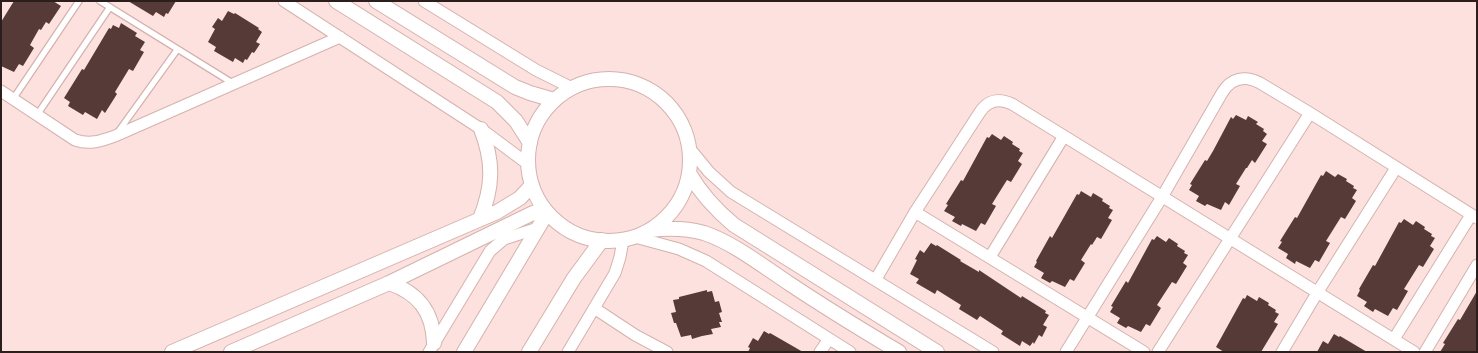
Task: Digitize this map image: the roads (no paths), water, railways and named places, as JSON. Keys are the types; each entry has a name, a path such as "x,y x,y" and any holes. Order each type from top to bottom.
{"street":[{"path":"284,1 481,129 528,164"},
{"path":"336,1 497,102 516,121 530,143"},
{"path":"376,1 516,87 530,94 554,100"},
{"path":"424,1 536,70 572,88"},
{"path":"1,91 75,140 94,143 115,136 340,37"},
{"path":"1066,352 1162,197 1222,93 1231,82 1246,78 1253,80 1310,113 1474,217 1394,339"},
{"path":"568,352 615,273 620,257 629,238 649,230 664,220 676,206 684,190 689,173 690,150 684,128 672,109 656,94 643,87 615,79 593,81 572,88 554,100 535,127 530,143 528,164 532,185 546,211 563,226 581,236 602,240 629,238 679,249 706,262 850,352"},
{"path":"876,279 915,212 980,112 988,103 1000,100 1006,101 1064,136 1414,352"},
{"path":"1158,352 1310,113"},
{"path":"480,219 488,197 491,174 488,151 481,129"},
{"path":"990,257 1064,136"},
{"path":"690,150 709,172 731,192 876,279 993,352"},
{"path":"1282,352 1396,168"},
{"path":"689,173 704,196 718,212 734,224 936,352"},
{"path":"176,351 508,206 520,198 532,185"},
{"path":"464,352 538,228 546,211"},
{"path":"232,352 389,283 533,213 546,211"},
{"path":"915,212 1144,352"},
{"path":"432,348 490,251 504,239 538,228"},
{"path":"649,230 668,228 686,229 704,233 721,240 814,300 899,352"},
{"path":"529,352 574,278 602,240"},
{"path":"1425,352 1477,265"},
{"path":"389,283 400,286 410,292 419,300 426,310 434,331 432,348"},
{"path":"594,308 635,335 667,352"},
{"path":"820,352 829,339"}],"lane":[{"path":"13,99 79,1"},
{"path":"100,1 234,84"},
{"path":"37,115 110,7"},
{"path":"115,136 177,50"}]}
